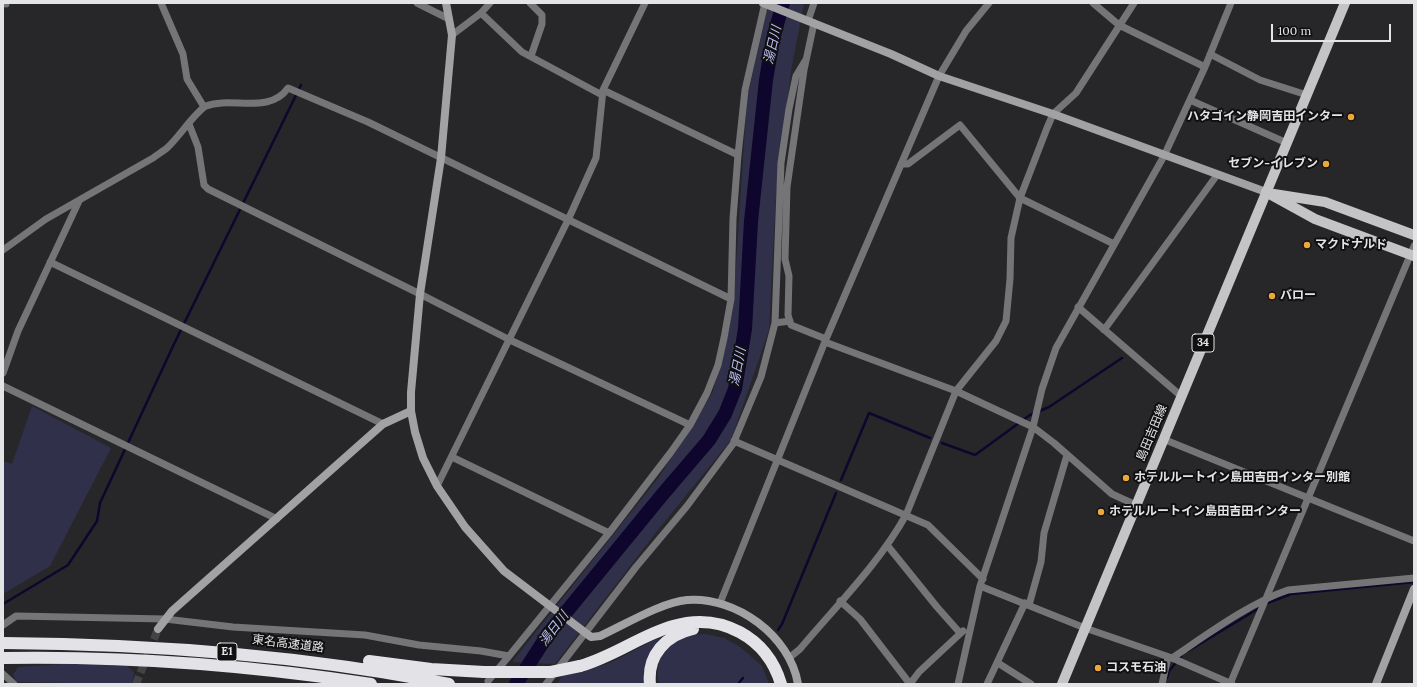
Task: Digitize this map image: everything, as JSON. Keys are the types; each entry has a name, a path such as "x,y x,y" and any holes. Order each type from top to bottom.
{"highway":[{"path":"238,652 369,661 486,677 550,672 580,666 606,657 651,634 674,625 694,622 710,622 732,627 755,641 773,663 781,684"},
{"path":"650,684 649,673 651,664 661,646 678,633 697,628 718,630 731,634 750,646 765,662 775,684"},
{"name":"東名高速道路","path":"3,643 120,645 238,652 362,668 449,684"},
{"name":"E1","path":"3,658 91,658 183,662 242,667 371,684"}],"main road":[{"name":"島田吉田線","path":"1062,684 1345,3"},
{"path":"1266,192 1324,202 1414,235"},
{"path":"1266,192 1315,219 1413,252"}],"street":[{"path":"161,3 183,54 186,79 204,107"},
{"path":"417,3 449,19"},
{"path":"446,3 452,35 441,158 420,294 411,392 411,411 423,458 437,486 465,527 504,571 585,634 591,637 600,636 658,608 687,600 720,603 739,611 759,623 776,639 789,658 796,672 798,684"},
{"path":"452,35 481,13 490,3"},
{"path":"530,3 542,15 542,24 531,56"},
{"path":"437,486 510,340 596,158 602,92 645,3"},
{"path":"486,677 509,656 551,607 609,533 690,425 707,393 718,365 731,299 733,219 745,90 764,3 939,76 1053,114 1164,156 1266,192"},
{"path":"720,603 779,461 826,341 939,76 966,31 989,3"},
{"path":"1093,3 1119,25 1205,67"},
{"path":"789,658 800,649 887,545 906,515 956,391 996,341 1006,322 1010,279 1011,238 1020,198 1053,114 1076,93 1134,3"},
{"path":"958,684 981,583 1030,425 1035,418 1056,348 1164,156 1205,67 1231,3"},
{"path":"814,4 810,21 787,186 785,259 789,276 788,315 791,325 826,341 956,391 1030,425 1112,494 1136,505"},
{"path":"481,13 522,52 602,92 738,155"},
{"path":"1210,54 1260,80 1307,95"},
{"path":"546,684 636,567 687,506 734,441 761,377 774,323 782,163 789,109 796,76 805,61"},
{"path":"3,250 46,219 153,158 169,146 204,107 218,103 246,104 268,102 283,94 288,88 368,122 731,299"},
{"path":"1190,100 1287,143"},
{"path":"189,124 198,147 204,185 208,189 510,340 690,425"},
{"path":"901,164 908,164 960,126 1020,198 1114,244"},
{"path":"1104,330 1217,175"},
{"path":"3,373 18,331 79,201"},
{"path":"734,441 928,525 981,583 1085,628 1171,658 1230,684 1413,252"},
{"path":"50,262 383,424"},
{"path":"1078,307 1181,396"},
{"path":"774,323 790,321"},
{"path":"3,386 123,443 277,520"},
{"path":"158,629 165,619 383,424 411,411"},
{"path":"1163,440 1308,500 1414,541"},
{"path":"987,684 1027,604 1041,562 1044,533 1067,455"},
{"path":"452,457 609,533"},
{"path":"887,545 960,633"},
{"path":"1162,684 1171,658 1264,601 1288,590 1414,578"},
{"path":"1376,684 1414,589"},
{"path":"840,601 860,619 910,684 960,633 970,626"},
{"path":"3,625 16,616 165,619 233,627 365,635 419,645 481,651 509,656"},
{"path":"998,663 1031,684"},
{"path":"3,674 14,684"}],"shaded area":[{"path":"769,3 804,3 791,71 776,194 769,330 731,440 657,531 555,664 512,662 659,477 713,392 733,310 747,98"},
{"path":"32,406 111,448 50,566 3,594 3,461 12,464"},
{"path":"705,634 724,638 740,647 762,666 769,684 659,684 659,663 668,647 684,638"},
{"path":"662,636 649,659 645,671 644,684 557,684 562,676 610,663"},
{"path":"78,663 127,666 134,672 132,684 17,682 13,675 18,667"}],"waterway":[{"name":"湯日川","path":"516,684 549,633 709,440 725,414 735,389 745,329 751,221 766,80 773,39 783,3"},
{"path":"3,604 68,565 97,521 100,503 174,344 301,85"},
{"path":"942,443 975,455 1030,415 1049,407 1122,358"},
{"path":"841,480 869,413 930,438"},
{"path":"778,630 782,624 836,493"},
{"path":"1265,604 1291,594 1414,582"},
{"path":"1188,651 1261,607"},
{"path":"1167,678 1169,671 1182,655"},
{"path":"738,684 743,678"}],"tunnel":[{"path":"136,684 158,629"}],"place":[{"name":"ハタゴイン静岡吉田インター","path":"1351,117"},
{"name":"セブン-イレブン","path":"1326,164"},
{"name":"マクドナルド","path":"1307,245"},
{"name":"バロー","path":"1272,296"},
{"name":"ホテルルートイン島田吉田インター別館","path":"1126,478"},
{"name":"ホテルルートイン島田吉田インター","path":"1101,512"},
{"name":"コスモ石油","path":"1098,668"}]}
